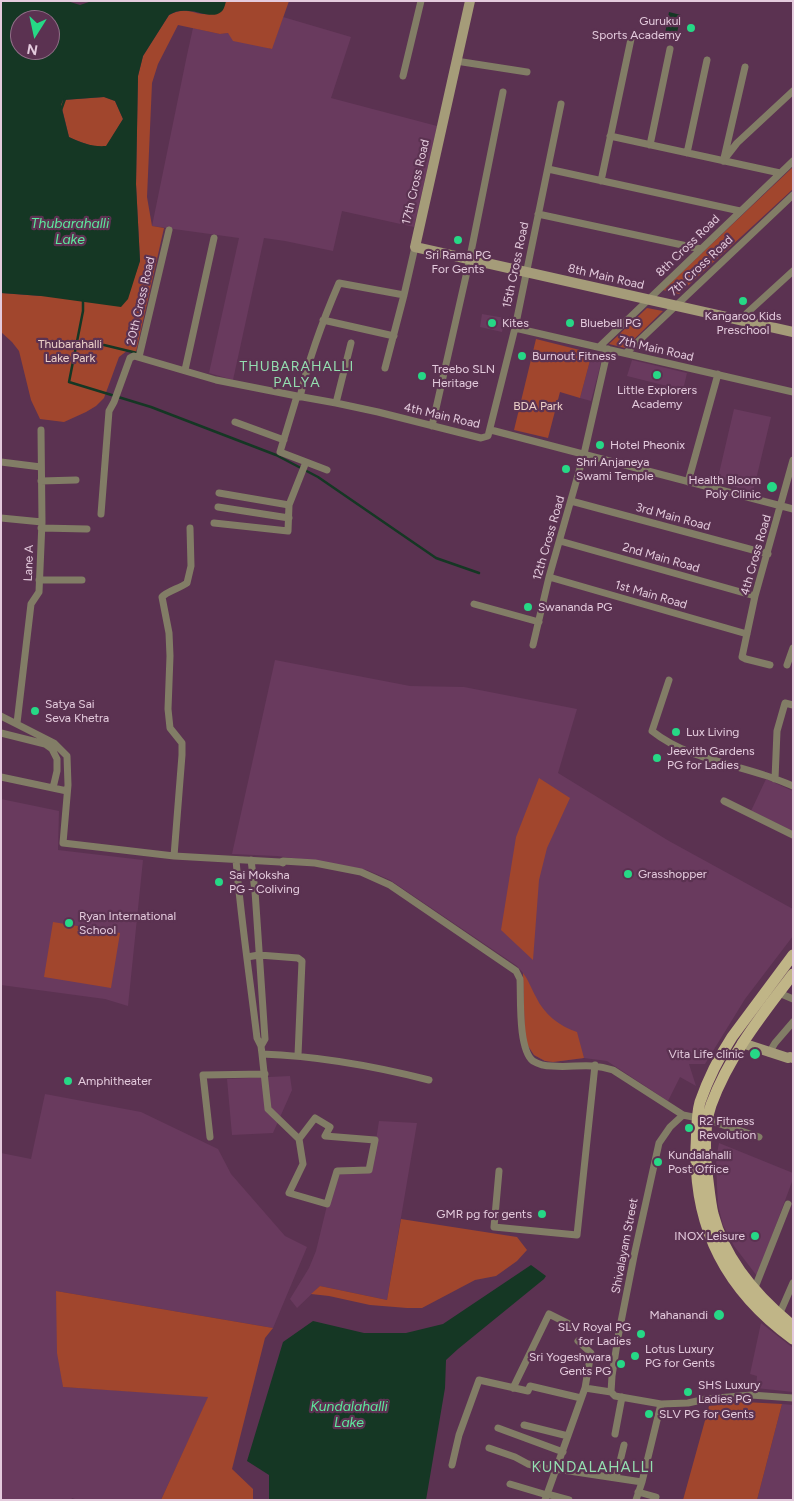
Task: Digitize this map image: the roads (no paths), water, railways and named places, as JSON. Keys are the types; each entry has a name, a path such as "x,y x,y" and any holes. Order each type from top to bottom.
{"main road":[{"path":"793,955 723,1051 710,1075 700,1104 710,1197 720,1236 729,1254 754,1290 793,1326"},
{"path":"793,974 743,1041 718,1088 710,1108 703,1118 696,1163 703,1217 721,1260 736,1284 754,1305 793,1339"}],"street":[{"path":"403,76 421,1"},
{"name":"17th Cross Road","path":"385,368 404,295 470,1"},
{"path":"601,180 631,39"},
{"path":"650,145 670,49"},
{"path":"687,153 707,60"},
{"path":"456,61 527,72"},
{"path":"723,161 745,67"},
{"path":"723,161 737,144 793,91"},
{"path":"432,426 470,260 503,92"},
{"name":"15th Cross Road","path":"491,430 515,328 561,104"},
{"path":"610,136 780,174"},
{"name":"8th Cross Road","path":"599,347 793,161"},
{"path":"548,169 740,211"},
{"name":"7th Cross Road","path":"626,353 793,195"},
{"path":"538,214 701,249"},
{"name":"20th Cross Road","path":"101,514 109,410 130,358 134,356 139,357 169,230"},
{"path":"185,370 214,238"},
{"name":"8th Main Road","path":"415,247 793,332"},
{"path":"744,321 747,312 792,272"},
{"path":"327,470 304,467 280,452 323,320 339,283 404,295"},
{"path":"323,320 394,336"},
{"name":"7th Main Road","path":"515,328 793,392"},
{"path":"336,403 351,343"},
{"name":"12th Cross Road","path":"533,645 549,577 584,454 608,349"},
{"name":"4th Main Road","path":"139,357 216,380 378,412 481,438 488,436 491,430 793,509"},
{"path":"688,482 718,374"},
{"path":"235,422 284,440"},
{"name":"Lane A","path":"17,723 31,604 39,592 42,525 41,430"},
{"path":"1,462 41,467"},
{"name":"4th Cross Road","path":"770,665 742,657 755,596 792,465"},
{"path":"214,522 288,531 289,505 304,467"},
{"path":"42,481 76,480"},
{"path":"219,493 289,505"},
{"name":"3rd Main Road","path":"572,500 768,554"},
{"path":"218,507 288,518"},
{"path":"1,518 42,525 87,529"},
{"path":"174,856 182,743 170,728 168,709 169,632 162,597 165,593 179,589 187,583 191,566 190,528"},
{"name":"2nd Main Road","path":"560,541 755,596"},
{"name":"1st Main Road","path":"549,577 747,634"},
{"path":"39,580 82,580"},
{"path":"474,604 537,622"},
{"path":"787,666 793,648"},
{"path":"669,680 652,730 660,737 696,755 793,786"},
{"path":"776,779 777,731 785,703 793,705"},
{"path":"1,716 54,743 67,756 68,773 63,844 174,856 280,862 364,874 390,885 516,971 520,979 523,1043 534,1061 552,1066 595,1065 613,1070 683,1114 703,1118 758,1137"},
{"path":"1,733 45,744 52,749 57,759 57,771 53,788"},
{"path":"1,777 67,791"},
{"path":"724,801 793,835"},
{"path":"236,860 239,901 257,1038 261,1046 265,1074 268,1109 299,1139 303,1164 289,1193 327,1204 337,1171 370,1170 375,1140 325,1136 330,1127 315,1118 299,1139"},
{"path":"251,860 264,1039 261,1046"},
{"path":"247,956 259,955 298,958 302,960 298,1055"},
{"path":"779,993 793,998"},
{"path":"770,1050 793,1022"},
{"path":"743,1041 788,1058 792,1057"},
{"path":"262,1054 298,1055 336,1060 429,1080"},
{"path":"499,1171 494,1226 577,1235 595,1065"},
{"path":"210,1137 203,1075 265,1074"},
{"name":"Shivalayam Street","path":"611,1392 618,1337 656,1151 670,1127 683,1114"},
{"path":"754,1290 788,1204"},
{"path":"779,1315 793,1283"},
{"path":"514,1388 549,1314 571,1325"},
{"path":"546,1496 585,1388 591,1353 578,1341"},
{"path":"452,1465 459,1435 479,1380 528,1391 530,1386 581,1398"},
{"path":"585,1388 611,1392 615,1396 661,1404 688,1403 706,1399 751,1395 793,1398"},
{"path":"615,1434 622,1397"},
{"path":"656,1497 637,1496 661,1404"},
{"path":"524,1425 568,1436"},
{"path":"498,1428 563,1452"},
{"path":"616,1478 624,1445"},
{"path":"489,1448 515,1457 528,1464 556,1470 642,1482"},
{"path":"510,1484 546,1496 570,1500"}],"water":[{"name":"Thubarahalli Lake","path":"1,1 67,1 80,5 92,1 226,1 223,10 214,15 183,11 169,15 143,56 138,76 136,184 140,261 128,299 121,307 41,296 1,293","holes":["104,97 115,101 123,119 106,146 87,144 69,137 61,105 63,100"]},
{"path":"669,12 681,15 676,37 665,34"},
{"name":"Kundalahalli Lake","path":"531,1265 546,1276 544,1279 446,1360 445,1388 426,1500 269,1500 269,1475 247,1461 283,1342 313,1321 364,1333 406,1333 443,1324"}],"waterway":[{"path":"61,110 66,96"},
{"path":"83,301 83,311 69,382 151,407 276,455 318,477 436,558 479,573"},
{"path":"104,345 137,353"}],"place":[{"name":"Gurukul Sports Academy","path":"691,28"},
{"name":"Sri Rama PG For Gents","path":"458,240"},
{"name":"Kangaroo Kids Preschool","path":"743,301"},
{"name":"Kites","path":"492,323"},
{"name":"Bluebell PG","path":"570,323"},
{"name":"Burnout Fitness","path":"522,356"},
{"name":"Little Explorers Academy","path":"657,375"},
{"name":"Treebo SLN Heritage","path":"422,376"},
{"name":"Hotel Pheonix","path":"600,445"},
{"name":"Shri Anjaneya Swami Temple","path":"566,469"},
{"name":"Health Bloom Poly Clinic","path":"772,487"},
{"name":"Swananda PG","path":"528,607"},
{"name":"Satya Sai Seva Khetra","path":"35,711"},
{"name":"Lux Living","path":"676,732"},
{"name":"Jeevith Gardens PG for Ladies","path":"657,758"},
{"name":"Grasshopper","path":"628,874"},
{"name":"Sai Moksha PG - Coliving","path":"219,882"},
{"name":"Ryan International School","path":"69,923"},
{"name":"Vita Life clinic","path":"755,1054"},
{"name":"Amphitheater","path":"68,1081"},
{"name":"R2 Fitness Revolution","path":"689,1128"},
{"name":"Kundalahalli Post Office","path":"658,1162"},
{"name":"GMR pg for gents","path":"542,1214"},
{"name":"INOX Leisure","path":"755,1236"},
{"name":"Mahanandi","path":"719,1315"},
{"name":"SLV Royal PG for Ladies","path":"641,1334"},
{"name":"Lotus Luxury PG for Gents","path":"635,1356"},
{"name":"Sri Yogeshwara Gents PG","path":"621,1364"},
{"name":"SHS Luxury Ladies PG","path":"688,1392"},
{"name":"SLV PG for Gents","path":"649,1414"}],"district":[{"name":"THUBARAHALLI PALYA","path":"297,376"},
{"name":"KUNDALAHALLI","path":"593,1468"}],"park label":[{"name":"Thubarahalli Lake Park","path":"70,351"},
{"name":"BDA Park","path":"538,406"}]}
